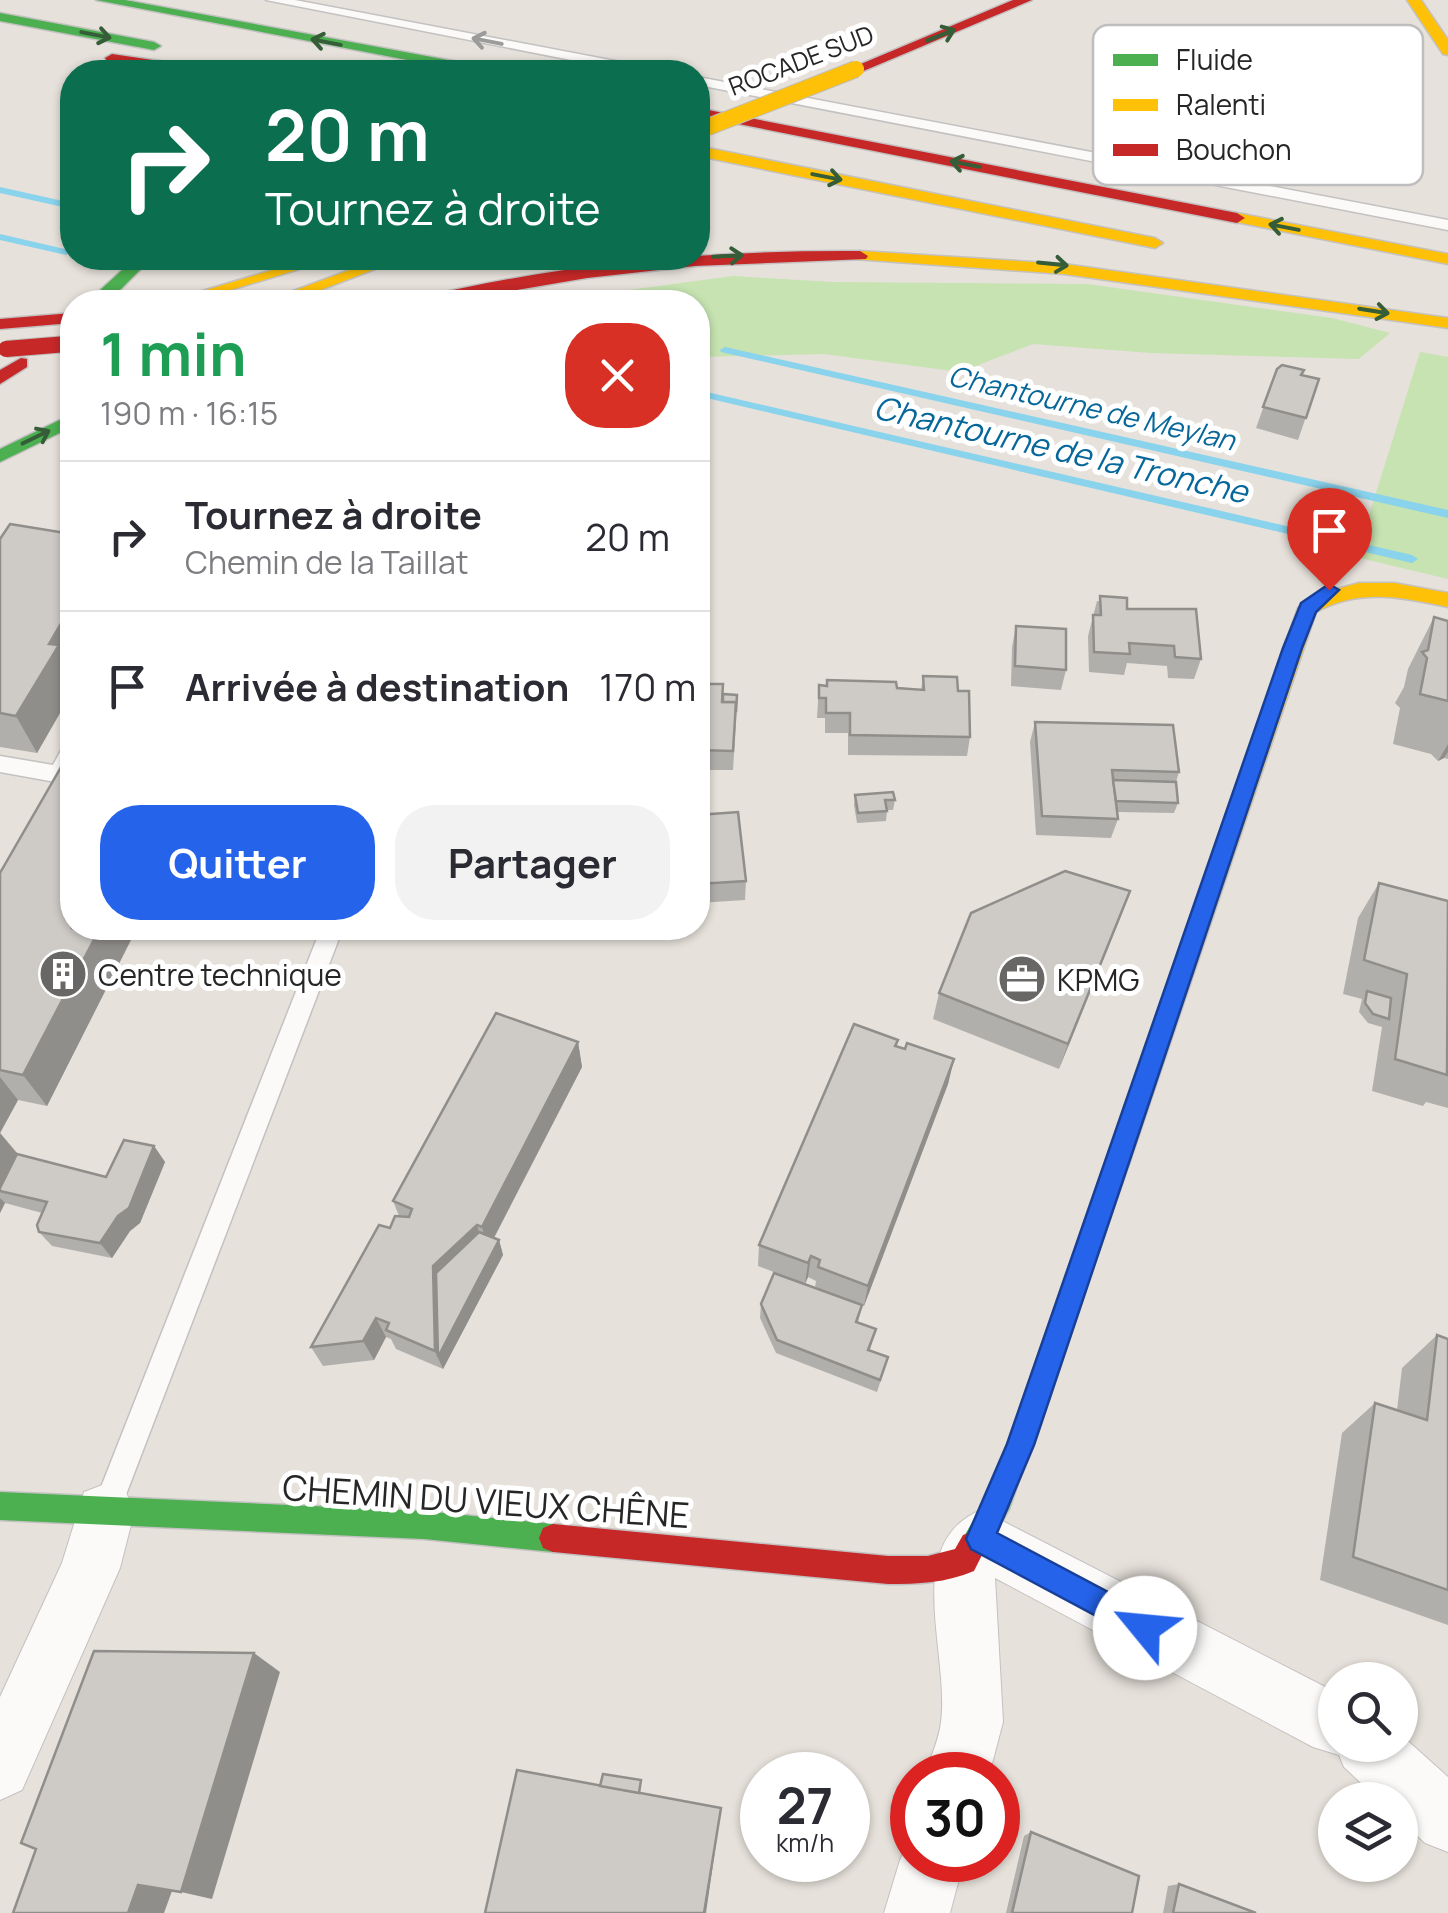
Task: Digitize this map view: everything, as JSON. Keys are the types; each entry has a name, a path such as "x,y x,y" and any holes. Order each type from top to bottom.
{"main road":[{"path":"103,0 426,60"},
{"path":"710,117 817,60 970,0"},
{"name":"ROCADE SUD","path":"710,119 856,68 1025,0"},
{"path":"1414,0 1448,51"},
{"path":"0,17 226,60"},
{"path":"4,42 125,60"},
{"path":"710,124 1448,259"},
{"path":"710,154 1182,248"},
{"path":"710,260 840,252 1039,262 1448,323"},
{"path":"110,290 131,270"},
{"path":"216,290 286,270"},
{"path":"303,290 361,270"},
{"path":"356,290 401,270"},
{"path":"482,290 601,270"},
{"path":"1391,291 1448,302"},
{"path":"0,324 60,320"},
{"path":"0,378 9,353 60,345"},
{"path":"0,456 60,426"},
{"path":"972,1550 1020,1445 1308,608 1329,590 1372,587 1448,600"},
{"name":"CHEMIN DU VIEUX CHÊNE","path":"0,1506 424,1525 888,1570 928,1570 972,1550"}],"street":[{"path":"0,1768 90,1568 105,1513"},
{"path":"964,1752 972,1722 972,1550 1318,1717"},
{"path":"1385,1762 1448,1820"},
{"path":"917,1913 926,1882"}],"lane":[{"path":"273,0 589,60"},
{"path":"710,83 1093,157"},
{"path":"1240,185 1448,225"},
{"path":"0,764 60,775"},
{"path":"105,1513 327,940"}],"green space":[{"path":"733,276 832,282 1087,284 1332,318 1390,333 1359,359 1151,353 1033,344 960,372 824,354 710,357 710,290 629,290"},
{"path":"1420,352 1448,357 1448,579 1356,557"}],"building":[{"path":"1282,365 1304,370 1301,375 1319,379 1306,418 1263,407"},
{"path":"10,524 60,532 60,625 49,644 59,645 16,716 0,713 0,539"},
{"path":"1100,596 1127,598 1127,609 1196,609 1201,659 1175,657 1174,646 1129,643 1130,654 1094,652 1093,615 1101,615"},
{"path":"1434,617 1448,621 1448,701 1420,694 1427,658 1422,652 1428,650"},
{"path":"1016,626 1066,629 1066,670 1015,666"},
{"path":"923,676 957,677 958,691 969,691 970,737 850,735 850,713 826,713 826,698 819,698 819,685 827,686 827,680 896,682 897,688 924,690"},
{"path":"710,684 723,684 722,702 736,702 733,751 710,750"},
{"path":"723,694 737,695 736,712 736,702 723,702"},
{"path":"1035,722 1173,725 1179,772 1112,770 1118,819 1042,816"},
{"path":"60,769 60,940 94,940 23,1075 0,1070 0,873"},
{"path":"1113,780 1176,782 1178,803 1116,801"},
{"path":"893,792 895,800 885,800 887,811 858,813 855,795"},
{"path":"738,812 746,881 710,883 710,814"},
{"name":"KPMG","path":"1065,871 1130,891 1068,1044 939,993 971,913"},
{"path":"1379,883 1448,901 1447,1075 1395,1059 1407,974 1364,960"},
{"path":"1367,991 1391,998 1389,1019 1373,1014 1365,1003"},
{"path":"496,1013 578,1042 482,1227 477,1225 433,1266 435,1351 386,1330 389,1323 376,1318 363,1341 311,1347 379,1225 390,1228 395,1216 409,1217 412,1209 393,1201"},
{"path":"854,1024 898,1040 895,1046 905,1049 907,1043 954,1059 868,1286 818,1267 820,1260 811,1256 808,1263 759,1245"},
{"path":"124,1140 154,1146 129,1208 118,1216 100,1243 39,1232 37,1225 47,1202 0,1191 17,1154 106,1177"},
{"path":"479,1232 499,1240 438,1357 436,1273"},
{"path":"774,1273 862,1305 856,1322 876,1329 868,1350 888,1357 880,1380 777,1340 761,1304"},
{"path":"1437,1335 1448,1339 1448,1590 1353,1557 1375,1403 1427,1420"},
{"path":"94,1651 254,1653 181,1892 138,1885 128,1913 13,1913 36,1849 21,1843"},
{"path":"517,1770 721,1808 704,1913 485,1913"},
{"path":"603,1774 641,1780 639,1793 600,1786"},
{"path":"1031,1832 1139,1876 1132,1913 1012,1913"},
{"path":"1179,1884 1256,1913 1173,1913"}],"waterway":[{"name":"Chantourne de Meylan","path":"0,190 60,203"},
{"name":"Chantourne de la Tronche","path":"0,237 60,251"},
{"name":"Chantourne de Meylan","path":"725,350 1448,514"},
{"name":"Chantourne de la Tronche","path":"710,396 1412,559"}],"traffic: fast":[{"path":"103,0 426,60"},
{"path":"0,17 154,46"},
{"path":"110,290 131,270"},
{"path":"0,456 60,426"},
{"path":"973,1545 995,1509 1020,1445 1119,1158"},
{"path":"0,1506 424,1525 553,1538"}],"traffic: slow":[{"path":"1414,0 1448,51"},
{"path":"710,126 856,69"},
{"path":"710,153 1155,243"},
{"path":"1237,218 1448,259"},
{"path":"860,256 1064,269 1448,323"},
{"path":"216,290 286,270"},
{"path":"305,290 362,270"},
{"path":"1119,1158 1308,608 1359,589 1394,590 1448,600"}],"traffic: jam":[{"path":"856,69 1025,0"},
{"path":"112,58 126,60"},
{"path":"710,114 1237,218"},
{"path":"710,260 860,256"},
{"path":"486,290 610,270"},
{"path":"0,324 60,319"},
{"path":"6,349 60,345"},
{"path":"0,378 21,363"},
{"path":"553,1538 888,1570 928,1570 964,1561 973,1545"}],"place":[{"name":"Centre technique","path":"63,974"},
{"name":"KPMG","path":"1022,979"}],"route":[{"path":"1145,1628 980,1539 1020,1445 1292,648 1308,608 1329,590"}]}
